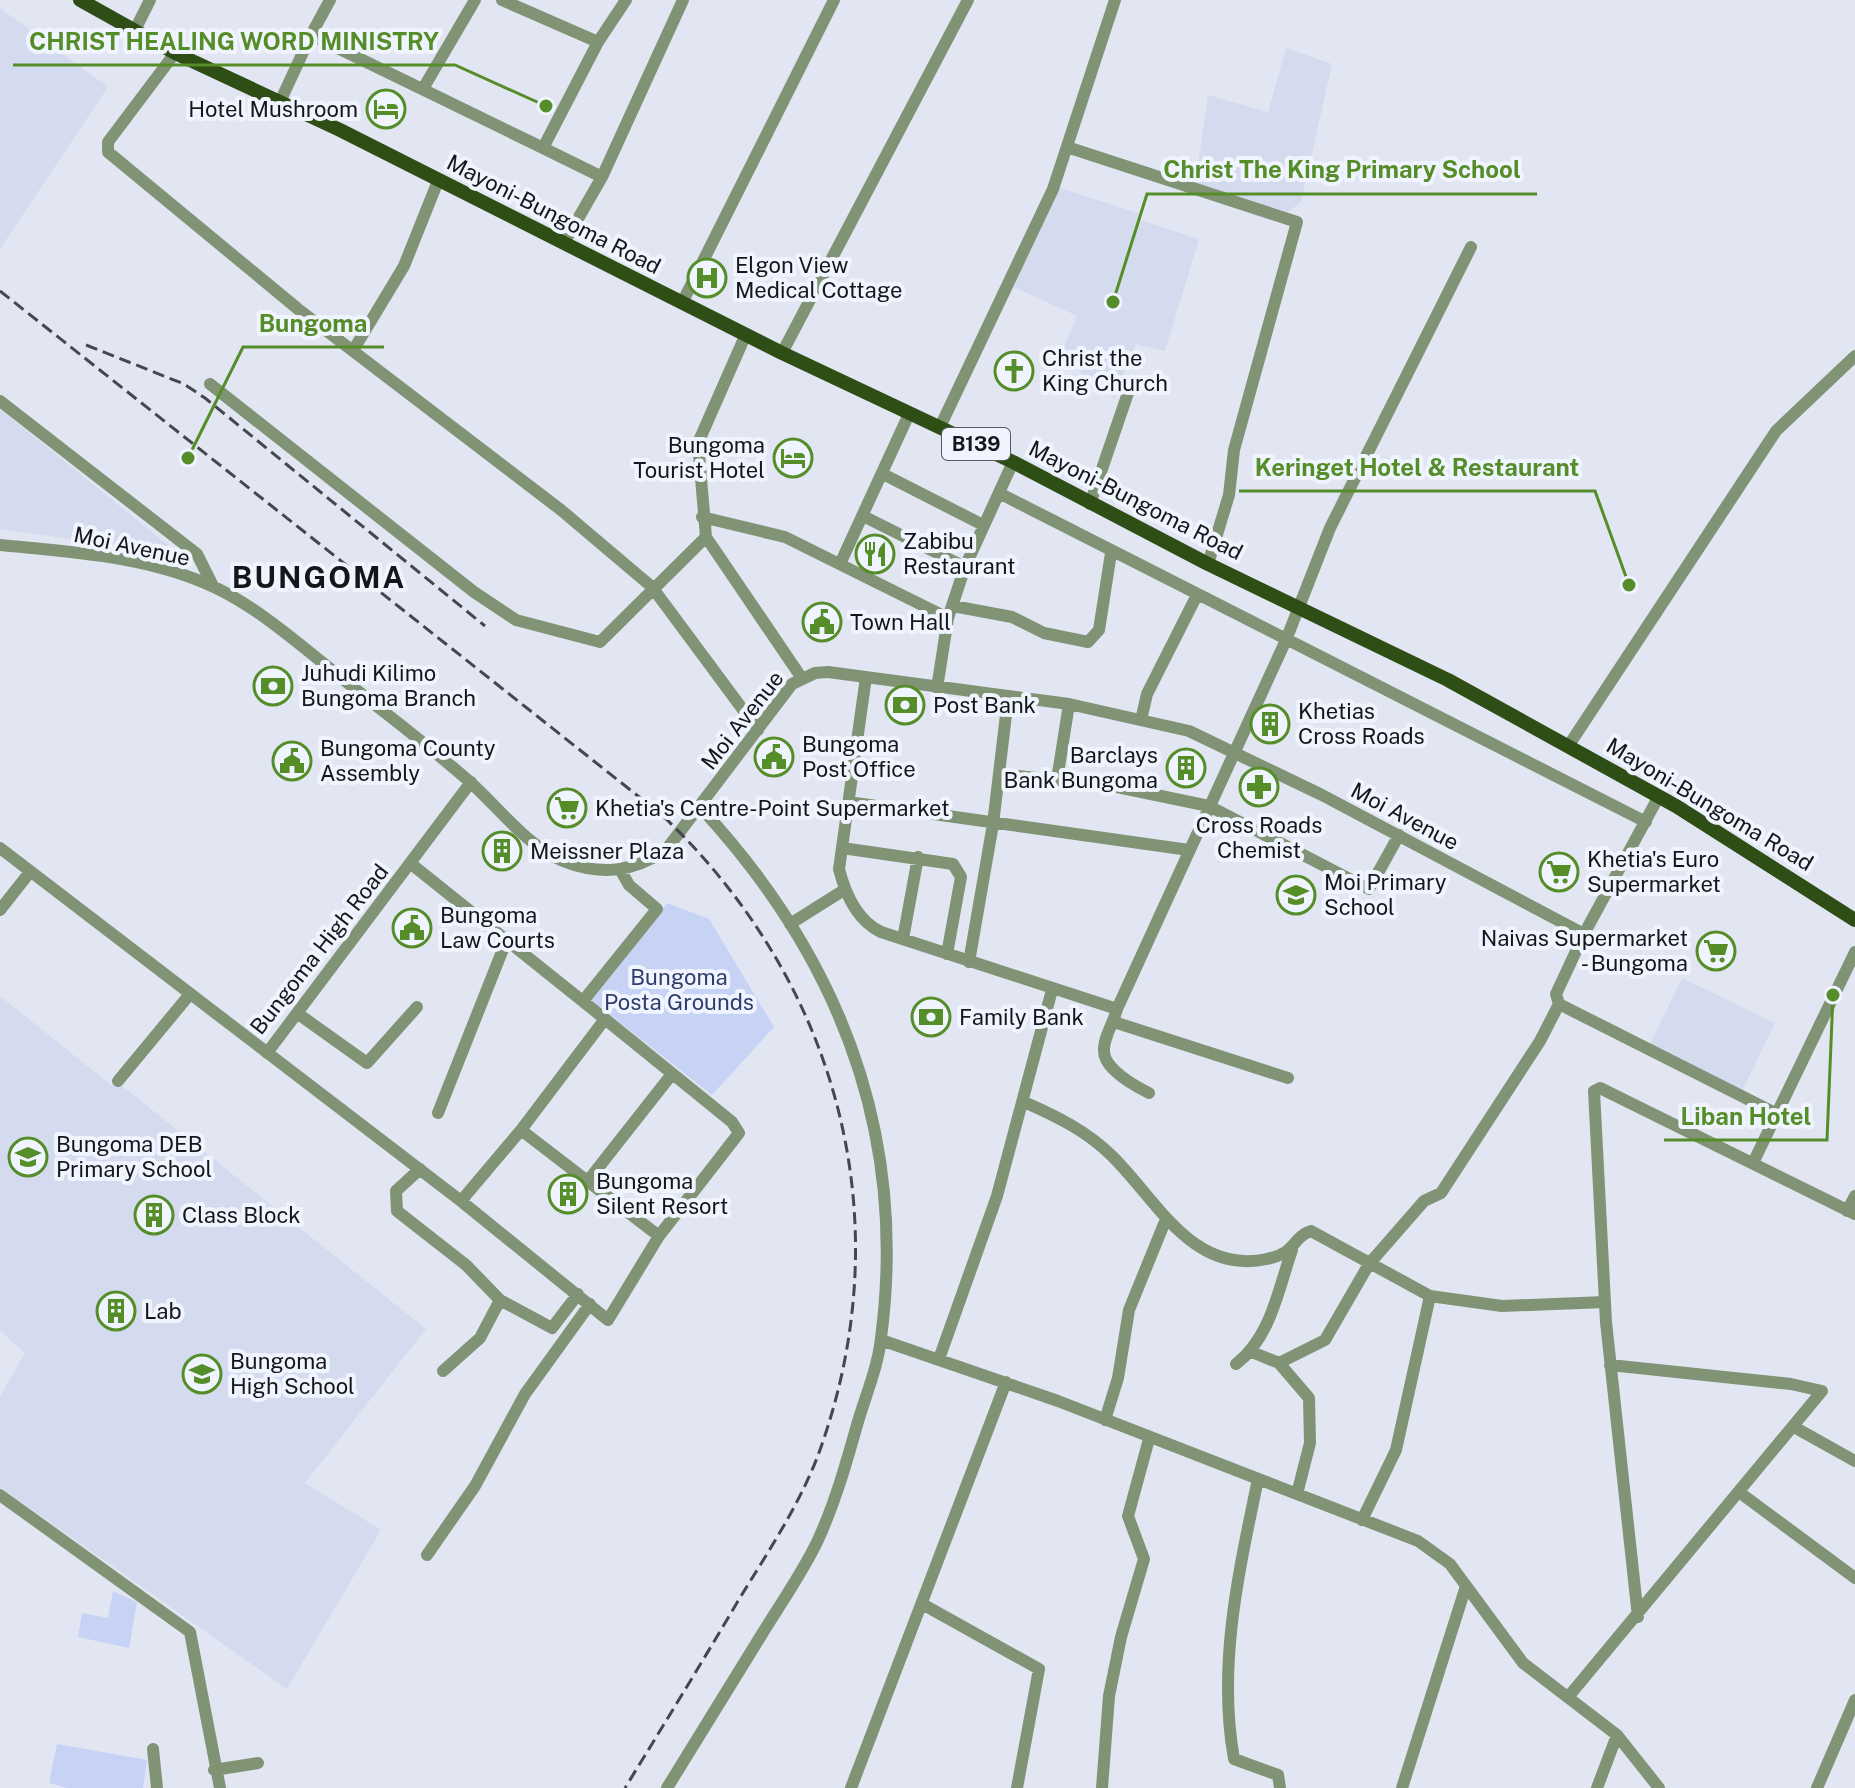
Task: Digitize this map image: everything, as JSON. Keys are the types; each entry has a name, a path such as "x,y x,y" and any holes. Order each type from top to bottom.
{"main road":[{"name":"Mayoni-Bungoma Road","path":"80,0 175,53 340,130 782,353 1013,462 1090,504 1569,745 1659,796 1855,920"}],"street":[{"path":"135,30 150,0"},
{"path":"279,104 330,0"},
{"path":"424,87 475,0"},
{"path":"502,0 598,42"},
{"path":"543,148 598,42 626,0"},
{"path":"564,243 602,177 683,0"},
{"path":"682,303 834,0"},
{"path":"782,353 968,0"},
{"path":"940,427 1011,284 1053,189 1115,0"},
{"path":"311,35 424,87 602,177"},
{"path":"175,53 108,142 108,152 298,309 561,510 652,587 758,730"},
{"path":"1067,147 1297,222 1234,450 1229,495 1208,564"},
{"path":"354,349 404,266 438,181"},
{"path":"1149,1093 1124,1080 1106,1059 1105,1045 1117,1009 1286,640 1330,528 1471,247"},
{"path":"746,334 698,443 702,517 706,537 801,677"},
{"path":"1569,745 1776,431 1855,356"},
{"path":"210,384 474,592 516,620 600,642 652,587 706,537"},
{"path":"1090,504 1128,393"},
{"path":"0,401 197,554 213,586"},
{"path":"840,564 909,414"},
{"path":"937,688 951,612 965,567 1013,462"},
{"path":"883,474 983,525"},
{"path":"999,493 1111,553 1646,822"},
{"path":"863,516 965,567"},
{"path":"702,517 767,531 951,612 1012,617 1044,633 1088,642 1099,630 1111,553"},
{"name":"Moi Avenue","path":"0,545 122,560 213,586 308,652 471,782 544,850 578,865 621,871 638,867 666,850 792,684 801,677 828,672 1069,704 1189,731 1235,751 1399,835 1584,934"},
{"path":"1141,720 1147,694 1197,595"},
{"path":"866,677 839,869 844,890 864,922 969,962 1117,1009"},
{"path":"969,962 993,824 1008,698"},
{"path":"1057,780 1069,704"},
{"path":"1000,774 1136,790 1209,806 1369,889 1399,835"},
{"name":"Bungoma High Road","path":"0,848 267,1053 471,782"},
{"path":"1279,1363 1325,1340 1369,1264 1424,1201 1441,1193 1540,1041 1559,1004 1556,994 1584,934 1659,796"},
{"path":"848,802 1189,850"},
{"path":"667,1788 818,1542 838,1491 881,1340 887,1225 873,1117 843,1018 790,924 733,842 700,807"},
{"path":"842,848 953,864 961,877 947,954"},
{"path":"903,939 918,857"},
{"path":"267,1053 461,1201 608,1320 659,1236 739,1133 732,1122 410,863"},
{"path":"583,1001 657,909 629,885 621,871"},
{"path":"0,910 30,872"},
{"path":"790,924 844,890"},
{"path":"438,1113 507,939"},
{"path":"1753,1163 1779,1115 1855,952"},
{"path":"939,1359 997,1196 1052,990"},
{"path":"118,1081 190,994"},
{"path":"1559,1004 1779,1115"},
{"path":"297,1013 367,1063 417,1007"},
{"path":"461,1201 521,1130 605,1019"},
{"path":"1114,1022 1288,1078"},
{"path":"587,1182 672,1074"},
{"path":"1638,1617 1610,1365 1591,1099 1594,1090 1600,1088 1851,1213 1855,1196"},
{"path":"1024,1102 1062,1119 1112,1156 1166,1219 1201,1249 1216,1257 1262,1260 1285,1255 1292,1250"},
{"path":"521,1130 659,1236"},
{"path":"420,1169 396,1191 397,1211 466,1265 500,1300 552,1328 578,1294"},
{"path":"1105,1420 1118,1378 1129,1310 1166,1219"},
{"path":"1236,1364 1252,1352 1265,1330 1292,1250 1304,1233 1311,1231 1335,1241 1369,1264 1430,1296 1502,1306 1605,1302"},
{"path":"1362,1520 1396,1450 1430,1296"},
{"path":"443,1371 480,1338 500,1300"},
{"path":"427,1555 475,1486 525,1394 590,1304"},
{"path":"881,1340 1006,1382 1418,1541 1450,1564 1523,1663 1617,1735 1659,1788"},
{"path":"1252,1352 1279,1363 1309,1398 1310,1443 1297,1494"},
{"path":"1569,1696 1638,1617 1821,1390 1610,1365"},
{"path":"851,1788 924,1605 1006,1382"},
{"path":"1794,1427 1855,1461"},
{"path":"1102,1788 1109,1696 1121,1637 1144,1559 1128,1516 1149,1439"},
{"path":"1258,1479 1235,1599 1227,1667 1228,1702 1234,1759 1278,1775 1280,1788"},
{"path":"1739,1492 1855,1578"},
{"path":"0,1495 190,1632 214,1770 220,1788"},
{"path":"1402,1788 1466,1586"},
{"path":"924,1605 1039,1669 1017,1788"},
{"path":"1817,1788 1855,1700"},
{"path":"1597,1788 1617,1735"},
{"path":"153,1749 157,1788"},
{"path":"214,1770 258,1763"}],"shaded area":[{"path":"0,8 108,87 0,249"},
{"path":"1286,48 1332,64 1301,202 1283,216 1195,186 1208,95 1268,112"},
{"path":"1057,187 1141,214 1140,220 1199,239 1165,351 1136,344 1114,398 1060,356 1077,316 1014,287"},
{"path":"0,409 179,554 0,529"},
{"path":"1682,978 1775,1023 1741,1093 1648,1048"},
{"name":"Bungoma High School","path":"0,996 111,1085 121,1085 426,1329 305,1483 381,1530 287,1689 0,1487 0,1396 25,1353 0,1331"}],"green space":[{"name":"Bungoma Posta Grounds","path":"667,903 709,919 774,1027 712,1095 590,999"},
{"path":"113,1591 137,1602 129,1648 78,1637 82,1613 108,1618"},
{"path":"57,1744 147,1760 143,1788 67,1788 49,1783"}],"railway":[{"path":"0,291 662,815 723,882 774,954 812,1031 839,1112 853,1197 855,1283 843,1370 817,1458 800,1495 625,1788"},
{"path":"86,345 184,384 205,398 485,626"}],"place":[{"name":"CHRIST HEALING WORD MINISTRY","path":"546,106"},
{"name":"Hotel Mushroom","path":"386,109"},
{"name":"Elgon View Medical Cottage","path":"707,278"},
{"name":"Christ The King Primary School","path":"1113,302"},
{"name":"Christ the King Church","path":"1014,371"},
{"name":"Bungoma","path":"188,458"},
{"name":"Bungoma Tourist Hotel","path":"793,458"},
{"name":"Zabibu Restaurant","path":"875,554"},
{"name":"Keringet Hotel & Restaurant","path":"1629,585"},
{"name":"Town Hall","path":"822,622"},
{"name":"Juhudi Kilimo Bungoma Branch","path":"273,686"},
{"name":"Post Bank","path":"905,705"},
{"name":"Khetias Cross Roads","path":"1270,724"},
{"name":"Bungoma Post Office","path":"774,757"},
{"name":"Bungoma County Assembly","path":"292,761"},
{"name":"Barclays Bank Bungoma","path":"1186,768"},
{"name":"Cross Roads Chemist","path":"1259,787"},
{"name":"Khetia's Centre-Point Supermarket","path":"567,808"},
{"name":"Meissner Plaza","path":"502,851"},
{"name":"Khetia's Euro Supermarket","path":"1559,872"},
{"name":"Moi Primary School","path":"1296,895"},
{"name":"Bungoma Law Courts","path":"412,928"},
{"name":"Naivas Supermarket - Bungoma","path":"1716,951"},
{"name":"Liban Hotel","path":"1833,995"},
{"name":"Family Bank","path":"931,1017"},
{"name":"Bungoma DEB Primary School","path":"28,1157"},
{"name":"Bungoma Silent Resort","path":"568,1194"},
{"name":"Class Block","path":"154,1215"},
{"name":"Lab","path":"116,1311"},
{"name":"Bungoma High School","path":"202,1374"}],"district":[{"name":"BUNGOMA","path":"319,577"}]}
